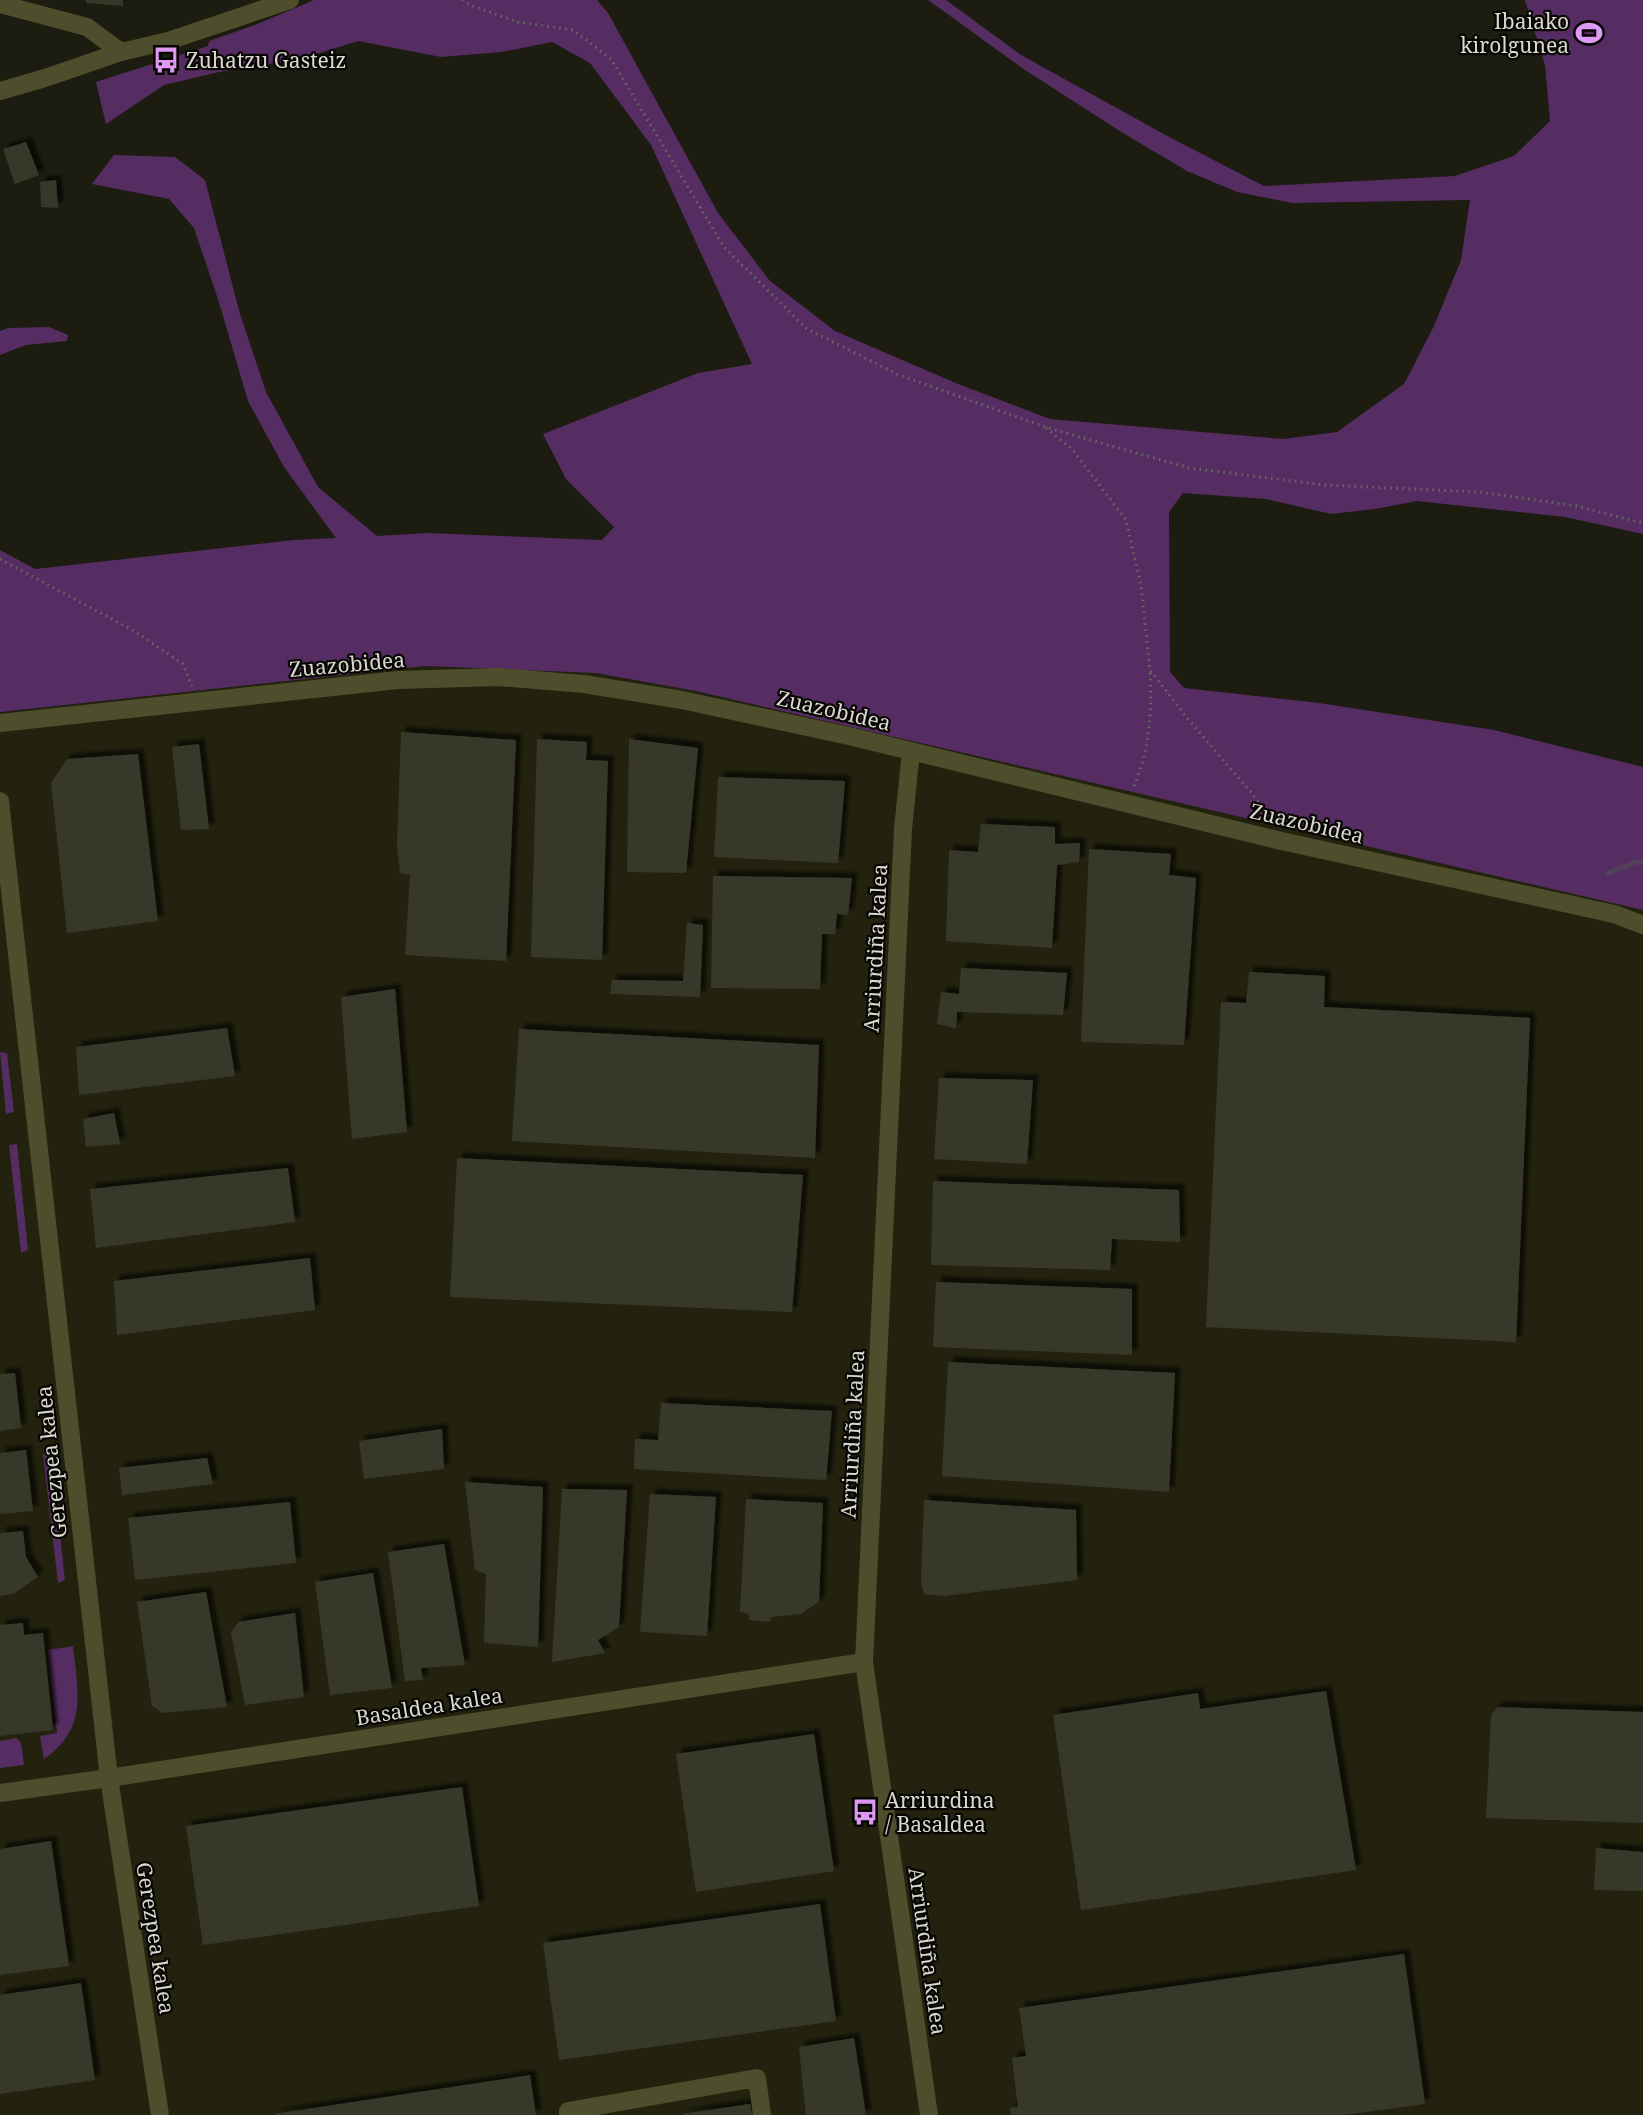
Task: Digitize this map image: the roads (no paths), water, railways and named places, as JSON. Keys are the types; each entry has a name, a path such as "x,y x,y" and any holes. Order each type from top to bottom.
{"street":[{"path":"0,91 121,52 168,41 290,0"},
{"path":"0,3 20,5 87,27 121,52"},
{"name":"Zuazobidea","path":"0,723 398,681 498,677 584,684 682,700 849,736 1277,840 1614,914 1643,925"},
{"name":"Arriurdiña kalea","path":"911,751 903,829 864,1662 929,2115"},
{"name":"Gerezpea kalea","path":"0,801 109,1778 160,2115"},
{"path":"1614,914 1643,919"},
{"name":"Basaldea kalea","path":"0,1793 864,1662"},
{"path":"568,2115 568,2112 757,2078 762,2115"}],"waterway":[{"path":"1608,873 1636,862 1643,862"}],"place":[{"name":"Ibaiako kirolgunea","path":"1589,33"},
{"name":"Zuhatzu Gasteiz","path":"166,60"},
{"name":"Arriurdina / Basaldea","path":"865,1812"}]}
